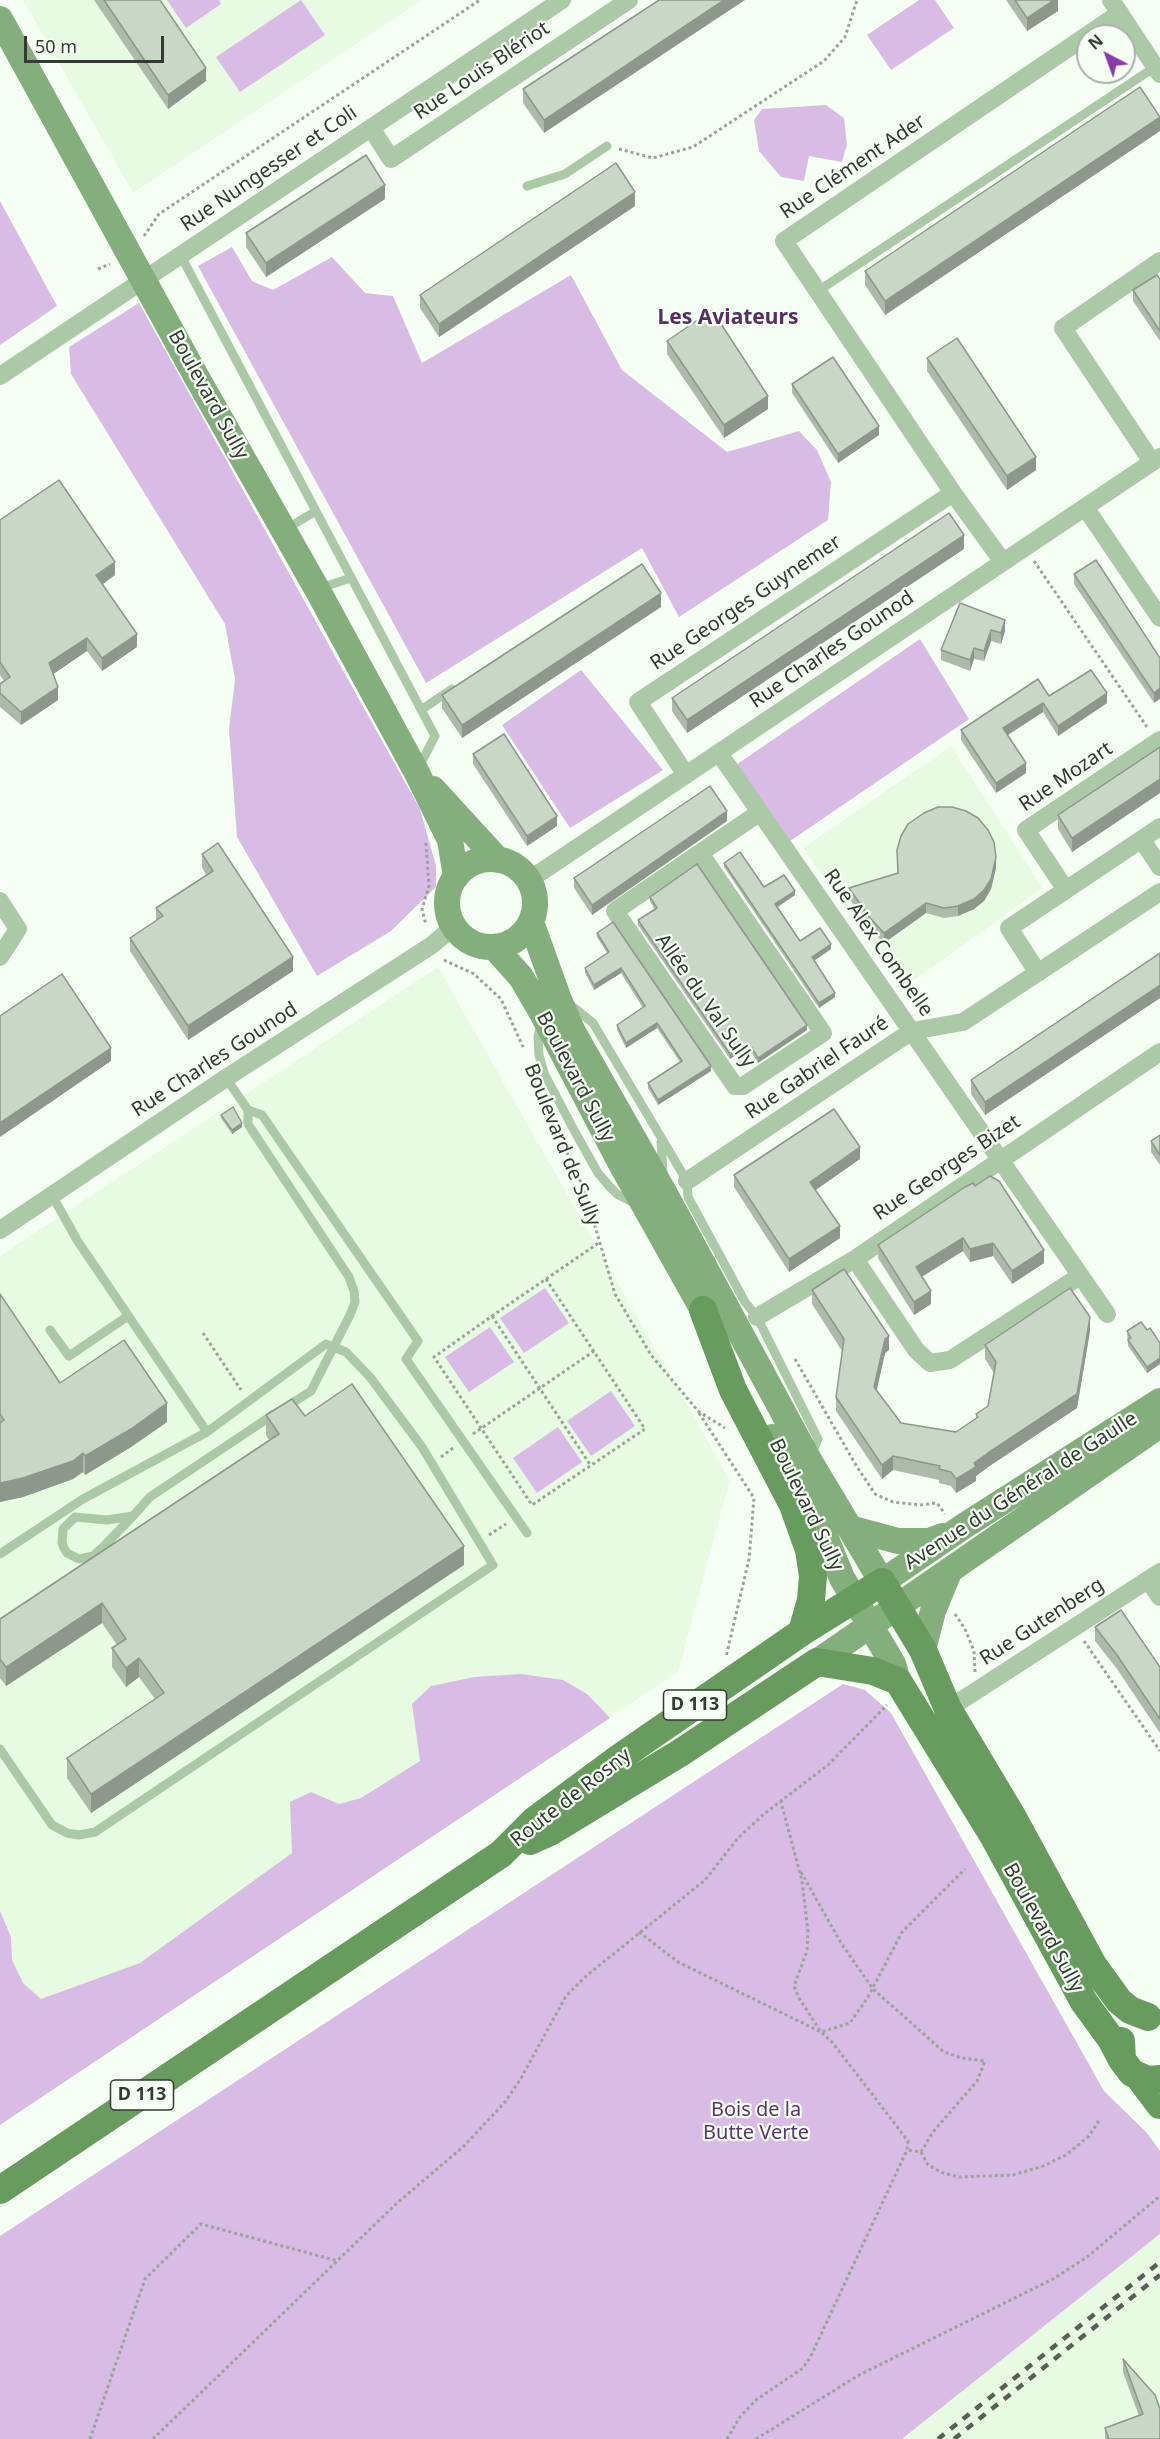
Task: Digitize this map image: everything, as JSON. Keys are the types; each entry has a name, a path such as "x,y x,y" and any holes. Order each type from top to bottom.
{"main road":[{"path":"703,1310 733,1390 793,1505 809,1550 813,1569 811,1600 802,1632"},
{"name":"D 113","path":"854,1599 882,1582"},
{"name":"Boulevard Sully","path":"882,1582 923,1650 948,1709 1012,1816 1097,1972 1119,2001 1130,2010 1154,2018"},
{"name":"Route de Rosny","path":"501,1854 535,1820 589,1780 802,1632 854,1599"},
{"path":"817,1662 873,1671 894,1692"},
{"name":"Route de Rosny","path":"501,1854 550,1832 680,1753 817,1662"},
{"name":"Boulevard Sully","path":"894,1692 994,1837 1083,2002 1140,2072 1160,2105"},
{"name":"D 113","path":"0,2190 501,1854"},
{"path":"1140,2072 1121,2041 1131,2025 1154,2018"}],"street":[{"name":"Rue Nungesser et Coli","path":"0,376 562,0"},
{"name":"Rue Louis Blériot","path":"371,128 391,159 630,0"},
{"path":"1115,7 1158,70"},
{"name":"Rue Clément Ader","path":"1003,562 953,493 784,241 1115,7"},
{"name":"Boulevard Sully","path":"0,19 416,771"},
{"path":"1156,459 1063,328 1160,261"},
{"name":"Rue Charles Gounod","path":"529,880 1156,459"},
{"name":"Rue Georges Guynemer","path":"686,775 638,702 953,493"},
{"path":"1085,507 1160,618"},
{"name":"Rue Mozart","path":"1066,890 1026,830 1158,741"},
{"name":"Rue Alex Combelle","path":"719,753 1107,1314"},
{"path":"416,771 498,860"},
{"path":"416,771 450,840 456,877"},
{"name":"Allée du Val Sully","path":"700,853 823,1033 743,1086 735,1086 615,911 700,853 759,813"},
{"path":"1038,973 1009,928 1160,827"},
{"path":"1142,840 1160,867"},
{"path":"498,860 511,863 529,880 535,894 535,908 531,922 516,940 494,947 482,946 471,942 454,926 447,902 456,877 475,862 498,860"},
{"name":"Rue Gabriel Fauré","path":"666,1195 912,1031 963,1022 1160,892"},
{"path":"0,901 18,929 0,957"},
{"name":"Boulevard Sully","path":"531,922 550,1006"},
{"name":"Rue Charles Gounod","path":"0,1230 226,1078 432,945 454,926"},
{"name":"Boulevard Sully","path":"494,947 550,1006 666,1195 809,1460 882,1582"},
{"name":"Rue Georges Bizet","path":"757,1317 855,1259 1000,1159 1157,1060"},
{"name":"Boulevard Sully","path":"666,1195 703,1310 804,1494 854,1599 893,1664 894,1692"},
{"path":"855,1259 916,1350 930,1363 950,1360 1080,1276"},
{"name":"Avenue du Général de Gaulle","path":"882,1582 957,1530 1160,1401"},
{"name":"Avenue du Général de Gaulle","path":"897,1607 1160,1425"},
{"path":"850,1528 880,1538 917,1542 929,1541 957,1530"},
{"path":"923,1650 933,1611 949,1572"},
{"path":"1154,1576 1160,1597"},
{"name":"Rue Gutenberg","path":"948,1709 1076,1629 1154,1576"},
{"name":"D 113","path":"871,1625 897,1607"},
{"name":"Route de Rosny","path":"817,1662 871,1625"}],"lane":[{"path":"818,291 1158,70"},
{"path":"527,186 565,174 607,146"},
{"path":"181,256 435,736 416,771"},
{"path":"284,530 316,511"},
{"path":"317,590 351,578"},
{"path":"421,710 461,683"},
{"name":"Boulevard Sully","path":"550,1006 575,1006 593,1023 661,1140 666,1195 688,1197 745,1302 757,1317 818,1439 809,1460"},
{"path":"133,1516 107,1520 75,1517 63,1529 64,1548 67,1553 79,1559 93,1556 133,1516 150,1497 311,1391 355,1302 349,1277 248,1124 248,1110 226,1078"},
{"path":"248,1110 262,1115 418,1341 406,1359 527,1533"},
{"path":"661,1140 666,1195"},
{"path":"52,1195 77,1240 207,1432"},
{"path":"50,1330 69,1356 128,1316"},
{"path":"0,1554 83,1499 207,1432 326,1344 346,1352 370,1377 422,1447 494,1564 95,1832 79,1835 67,1833 52,1825 0,1749"}],"path":[{"path":"98,270 130,254 159,214 480,0"},
{"path":"607,146 654,158 693,147 824,61 845,37 857,0"},
{"path":"1025,547 1158,741"},
{"path":"426,838 429,886 422,909 432,945"},
{"name":"Boulevard de Sully","path":"432,945 443,960 474,974 501,999 526,1055"},
{"name":"Boulevard de Sully","path":"549,1116 584,1189 615,1294 651,1355 698,1411 729,1430"},
{"path":"546,1279 645,1429 532,1506 483,1428 434,1357 492,1316 546,1279 600,1242"},
{"path":"492,1316 591,1466"},
{"path":"203,1333 242,1392"},
{"path":"465,1440 594,1351"},
{"path":"791,1352 875,1494 893,1502 937,1503 957,1530"},
{"path":"698,1411 754,1498 749,1559 725,1660"},
{"path":"437,1459 455,1447"},
{"path":"484,1539 513,1519"},
{"path":"954,1613 965,1629 974,1651 973,1679"},
{"path":"1076,1629 1160,1751"},
{"path":"153,2439 396,2204 464,2146 520,2080 566,1996 638,1932 672,1908 705,1880 738,1838 828,1765 894,1692"},
{"path":"727,2439 740,2417 756,2400 803,2368 810,2358 907,2150 908,2141 832,2042 821,2032 794,1986 807,1951 805,1903 781,1802"},
{"path":"798,1867 841,1942 873,1989 944,2052 962,2058 985,2061 977,2081 933,2132 921,2152"},
{"path":"638,1932 678,1962 821,2032 850,2023 873,1989 902,1932 965,1869"},
{"path":"921,2152 928,2165 943,2173 959,2177 1013,2175 1043,2166 1066,2155 1089,2136 1100,2119"},
{"path":"907,2150 921,2152"},
{"path":"756,2439 859,2375 1053,2279 1087,2257 1160,2196"},
{"path":"90,2439 145,2279 201,2223 338,2261"}],"shaded area":[{"path":"23,0 422,0 133,193"},
{"path":"951,746 1043,888 902,989 803,848"},
{"path":"438,967 730,1480 678,1672 0,2125 0,1256"},
{"path":"1160,2234 1160,2439 902,2439"}],"green space":[{"path":"167,0 219,0 221,4 186,28"},
{"path":"301,0 325,35 240,92 216,57"},
{"path":"919,0 935,0 954,28 891,70 867,35"},
{"path":"826,105 844,118 847,144 842,162 809,156 804,181 781,177 759,151 754,120 762,109"},
{"path":"0,201 57,306 0,345"},
{"path":"232,247 252,281 273,290 332,257 365,293 393,296 422,363 571,275 622,370 727,452 799,431 817,450 831,482 828,520 679,617 642,548 426,683 198,266"},
{"path":"139,303 420,809 436,866 436,887 391,931 317,976 237,837 229,729 235,679 225,624 71,374 69,347"},
{"path":"920,639 969,719 790,841 736,765"},
{"path":"581,670 663,770 570,828 502,725"},
{"path":"545,1288 569,1323 524,1353 500,1318"},
{"path":"490,1327 514,1362 469,1392 445,1357"},
{"path":"611,1391 635,1426 591,1456 567,1421"},
{"path":"558,1427 582,1462 537,1493 513,1458"},
{"path":"521,1674 563,1680 587,1694 610,1718 0,2125 0,1911 11,1937 12,1960 23,1983 41,1999 140,1963 292,1853 290,1802 311,1792 339,1804 361,1798 420,1761 412,1704 431,1686 474,1677"},
{"name":"Bois de la Butte Verte","path":"843,1684 865,1690 891,1713 1104,2091 1147,2133 1160,2151 1160,2234 902,2439 0,2439 0,2236"}],"building":[{"path":"104,0 160,0 206,68 168,95"},
{"path":"659,0 724,0 544,120 523,89"},
{"path":"1015,0 1054,0 1027,18"},
{"path":"1140,87 1160,117 885,301 865,271"},
{"path":"366,155 385,185 266,263 246,233"},
{"path":"616,163 635,192 439,324 420,295"},
{"path":"1157,275 1160,279 1160,331 1133,290"},
{"path":"712,310 768,396 724,425 667,341"},
{"path":"957,338 1036,457 1007,476 927,358"},
{"path":"833,357 879,426 838,454 792,384"},
{"path":"59,480 115,562 96,575 137,634 102,658 87,638 49,663 58,687 21,712 0,693 0,684 10,677 0,662 0,520"},
{"path":"949,513 964,535 687,720 672,698"},
{"path":"1096,560 1160,658 1160,688 1154,693 1074,574"},
{"path":"642,564 661,593 462,725 442,695"},
{"path":"960,603 1005,620 1001,633 991,630 984,651 974,648 970,660 941,650"},
{"path":"1091,670 1107,693 1058,726 1043,703 1003,728 1026,763 996,783 961,730 1038,679 1049,696"},
{"path":"504,734 557,816 527,836 473,754"},
{"path":"1160,747 1160,779 1072,838 1058,815"},
{"path":"710,786 727,811 592,905 574,878"},
{"path":"938,807 952,807 966,811 978,818 988,830 994,842 996,857 991,879 974,899 958,906 944,908 926,903 884,933 870,918 849,888 898,873 897,850 908,824"},
{"path":"218,843 293,957 188,1026 130,938 163,916 156,908 213,871 202,854"},
{"path":"740,852 764,887 784,875 795,891 775,904 800,941 820,928 831,944 812,957 835,993 819,1003 724,863"},
{"path":"697,864 807,1025 758,1058 752,1048 741,1056 737,1050 730,1054 638,920 657,908 650,897"},
{"path":"613,922 711,1066 658,1100 648,1083 682,1061 657,1023 626,1043 617,1025 645,1006 621,968 594,985 585,968 609,952 597,933"},
{"path":"1160,953 1160,985 985,1102 971,1080"},
{"path":"62,974 111,1048 0,1123 0,1016"},
{"path":"233,1107 242,1123 232,1130 221,1115"},
{"path":"834,1109 860,1147 810,1182 840,1226 789,1259 734,1175"},
{"path":"1160,1135 1160,1155 1151,1141"},
{"path":"990,1176 999,1181 1044,1250 1012,1271 993,1243 970,1249 963,1238 916,1267 931,1291 914,1302 878,1245 965,1187 973,1183 975,1186"},
{"path":"844,1269 889,1336 885,1339 874,1387 901,1423 956,1432 978,1417 976,1414 988,1406 996,1362 985,1345 1070,1288 1090,1317 1077,1394 988,1453 974,1463 976,1467 956,1479 951,1472 939,1469 940,1466 893,1456 882,1465 836,1397 844,1339 812,1290"},
{"path":"0,1294 60,1383 124,1340 167,1403 131,1429 85,1456 83,1453 73,1461 23,1478 0,1483 0,1423 4,1420 0,1414"},
{"path":"1141,1322 1147,1330 1150,1328 1160,1343 1160,1358 1147,1367 1128,1340 1131,1338 1127,1331"},
{"path":"352,1384 464,1546 91,1794 67,1758 164,1693 139,1658 126,1668 112,1648 126,1639 102,1603 6,1667 0,1659 0,1619 279,1434 266,1415 292,1399 305,1416"},
{"path":"1121,1610 1160,1667 1160,1719 1117,1655 1095,1627"},
{"path":"1123,2359 1155,2395 1160,2409 1160,2439 1109,2439 1105,2428 1143,2414"}],"railway":[{"path":"938,2439 1160,2262"},
{"path":"954,2439 1160,2275"}],"district":[{"name":"Les Aviateurs","path":"728,318"}]}
